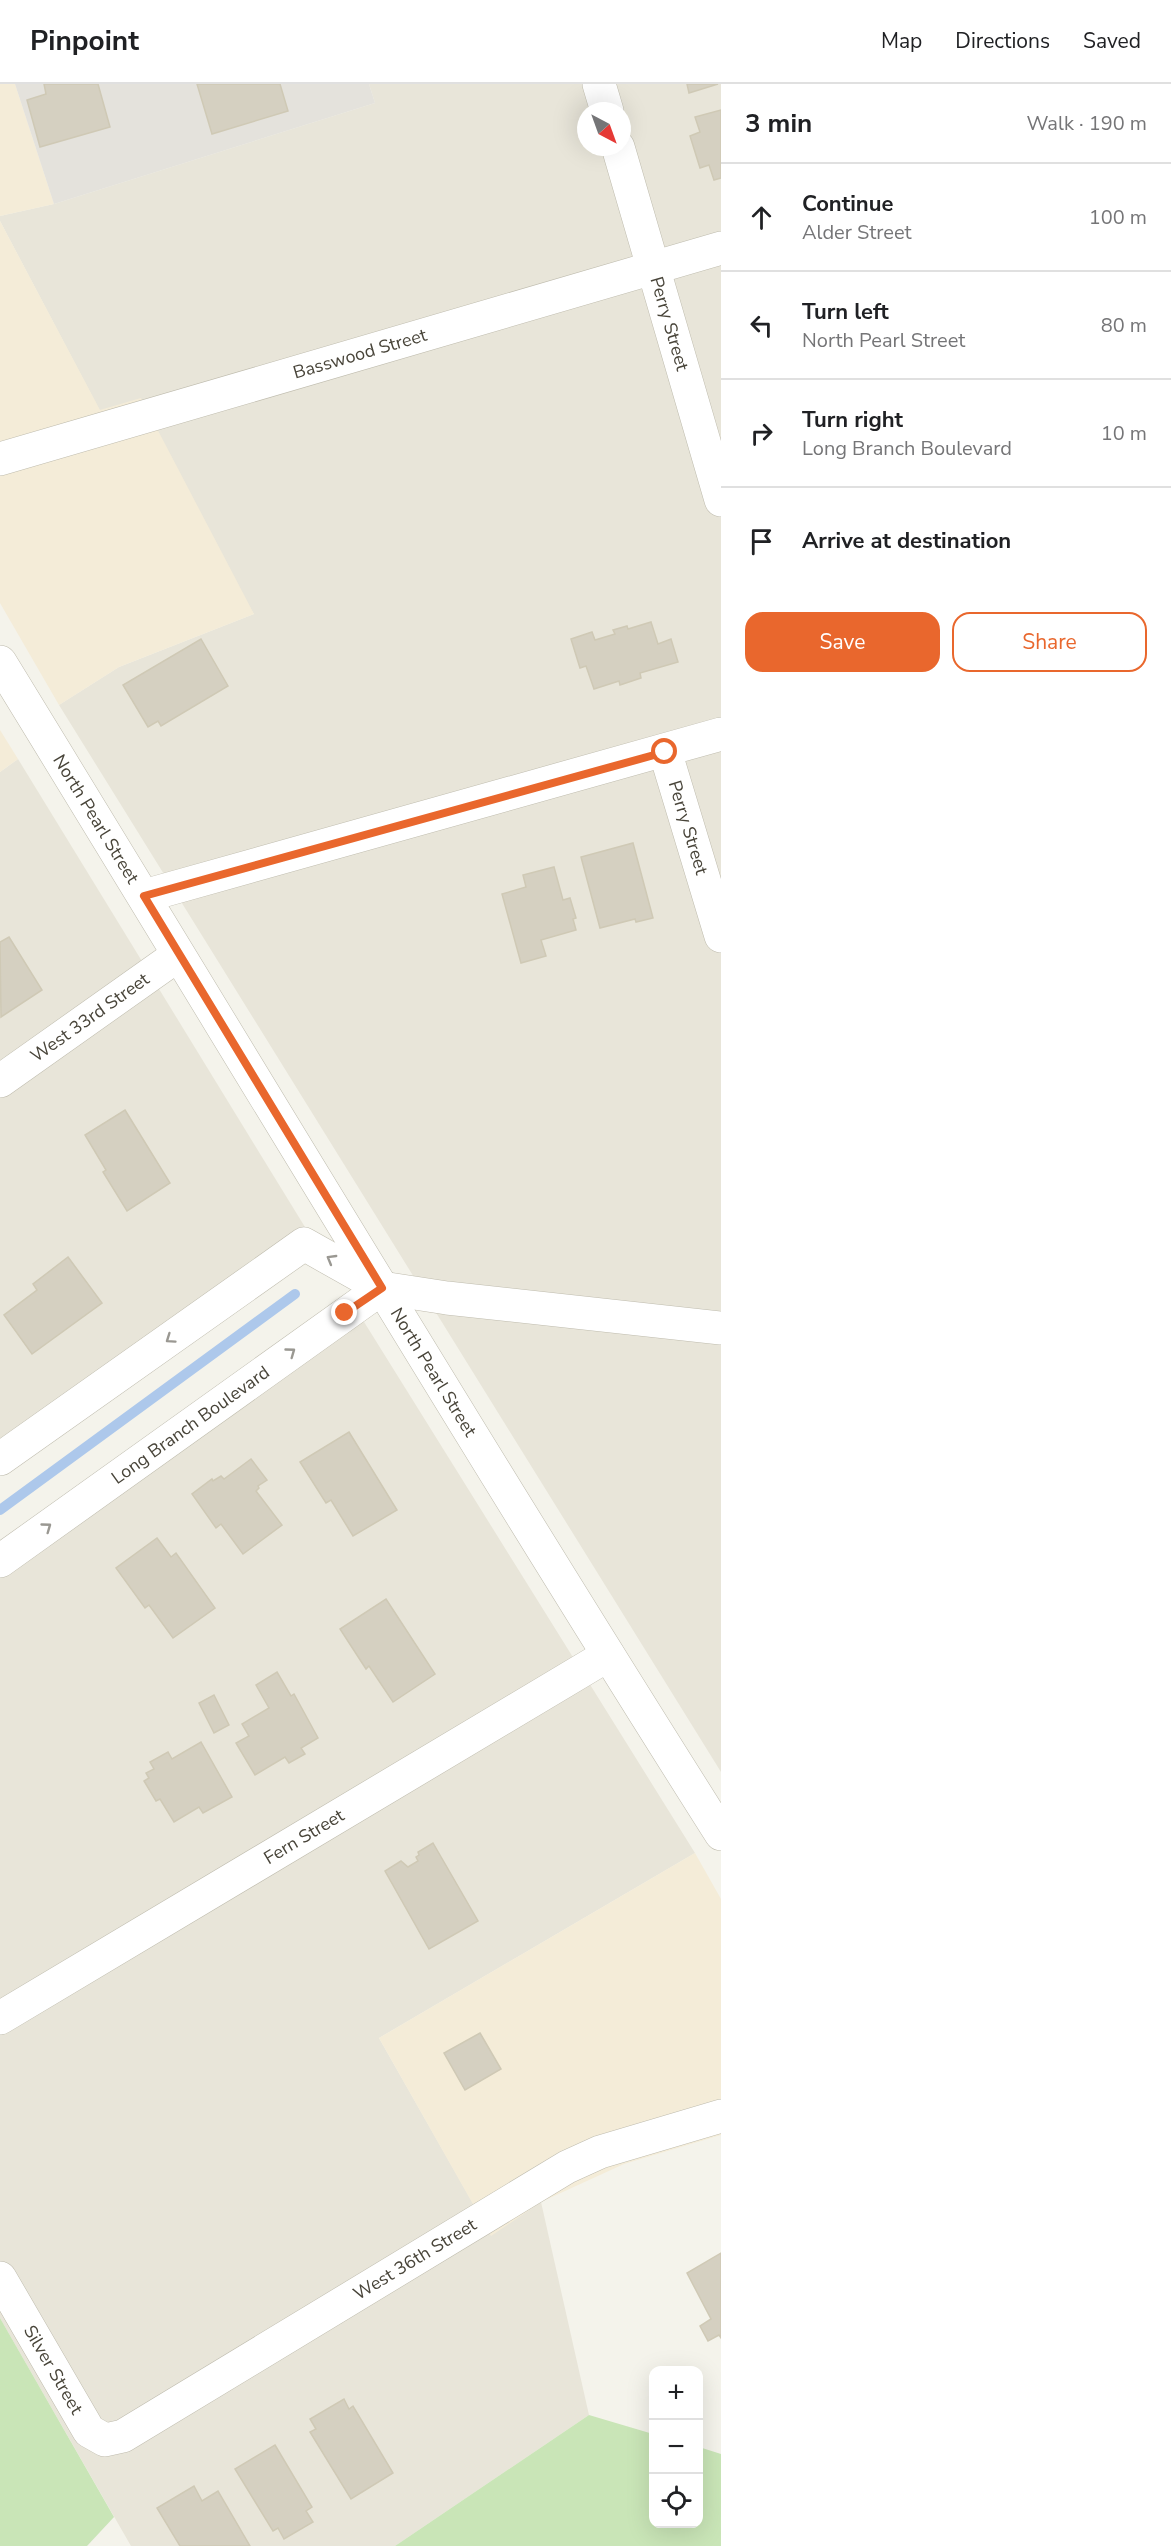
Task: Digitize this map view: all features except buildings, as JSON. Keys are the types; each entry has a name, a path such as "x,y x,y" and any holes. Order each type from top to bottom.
{"street":[{"path":"599,84 604,102"},
{"name":"Perry Street","path":"621,156 721,500"},
{"name":"Basswood Street","path":"0,459 721,248"},
{"name":"North Pearl Street","path":"0,662 382,1288 721,1834"},
{"path":"144,896 665,752 721,734"},
{"name":"Perry Street","path":"665,752 721,936"},
{"name":"West 33rd Street","path":"0,1081 178,955"},
{"path":"0,1459 304,1244 382,1288 447,1298 721,1328"},
{"name":"Long Branch Boulevard","path":"0,1561 382,1288"},
{"name":"Fern Street","path":"0,2018 608,1655"},
{"name":"West 36th Street","path":"123,2436 567,2167 600,2152 721,2116"},
{"name":"Silver Street","path":"0,2278 89,2431 105,2440 123,2436"}],"shaded area":[{"path":"0,84 15,84 54,204 0,216"},
{"path":"15,84 369,84 375,103 54,204"},
{"path":"369,84 721,84 721,1772 59,705 119,667 254,614 100,411 0,221 0,216 54,204 375,103"},
{"path":"0,221 100,410 141,398 254,614 119,667 59,705 0,603"},
{"path":"0,730 18,759 0,772"},
{"path":"18,759 316,1245 0,1476 0,772"},
{"path":"346,1293 695,1853 379,2038 491,2235 541,2202 589,2415 395,2546 131,2546 0,2318 0,1547"},
{"path":"695,1853 721,1899 721,2135 624,2164 541,2202 491,2236 379,2038"}],"green space":[{"path":"0,2318 114,2517 87,2546 0,2546"},
{"path":"589,2415 649,2433 649,2528 703,2528 703,2448 721,2454 721,2546 395,2546"}],"waterway":[{"path":"0,1510 295,1294"}],"route":[{"path":"345,1313 382,1288 144,896 665,752"}]}
